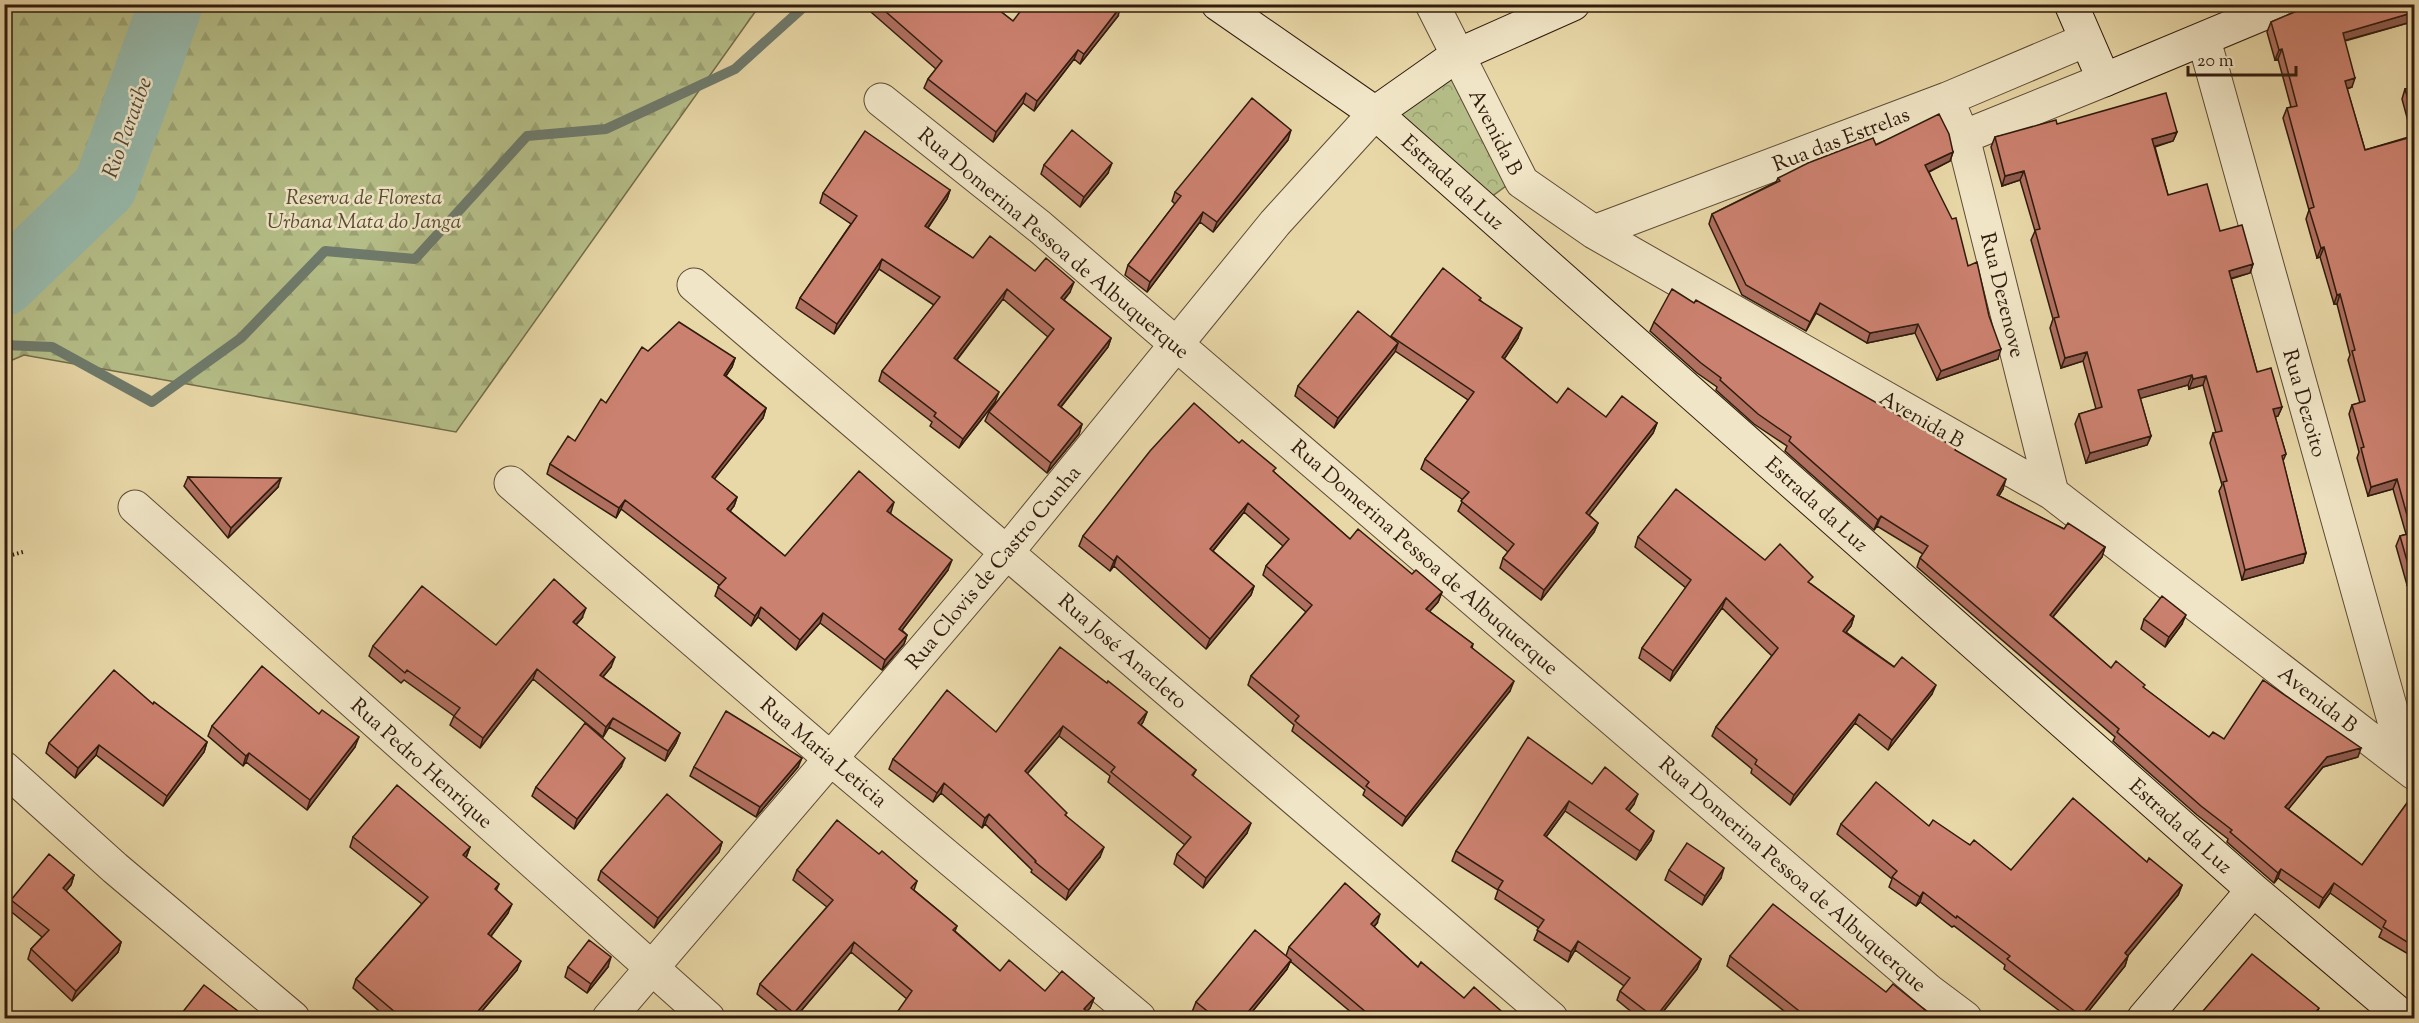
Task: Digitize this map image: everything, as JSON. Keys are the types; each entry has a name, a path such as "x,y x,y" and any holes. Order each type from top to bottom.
{"street":[{"name":"Estrada da Luz","path":"1218,4 1375,112 2253,890 2404,1018"},
{"name":"Avenida B","path":"1432,4 1456,56 1522,182 1594,232 2052,494 2411,770"},
{"name":"Rua Clovis de Castro Cunha","path":"609,1018 1007,552 1275,224 1375,112 1456,56 1573,4"},
{"path":"2071,4 2104,80"},
{"path":"1963,136 2204,40 2286,4"},
{"name":"Rua das Estrelas","path":"1594,232 1947,99 2086,40"},
{"name":"Rua Dezoito","path":"2204,40 2411,770"},
{"name":"Rua Dezenove","path":"1947,99 1963,136 2052,494"},
{"name":"Rua Domerina Pessoa de Albuquerque","path":"881,100 1040,227 1929,991 1965,1018"},
{"name":"Rua José Anacleto","path":"694,285 1551,1018"},
{"name":"Rua Maria Leticia","path":"511,483 831,759 1139,1018"},
{"name":"Rua Pedro Henrique","path":"135,507 708,1018"},
{"path":"4,768 115,868 293,1018"},
{"path":"2144,1018 2253,890"}],"path":[{"path":"4,556 22,552"}],"green space":[{"name":"Reserva de Floresta Urbana Mata do Janga","path":"4,5 760,5 456,432 24,355 5,363"},
{"path":"1454,64 1514,180 1487,200 1386,111"}],"building":[{"path":"877,4 991,4 1013,21 1026,4 1119,4 1121,6 1084,54 1078,50 1037,101 1026,93 996,132 928,79 942,61"},
{"path":"2305,4 2415,4 2415,12 2343,33 2355,78 2345,81 2365,150 2415,136 2415,375 2411,376 2415,390 2415,574 2411,575 2400,536 2412,533 2397,479 2371,487 2361,448 2364,447 2352,405 2365,401 2352,351 2355,350 2340,294 2337,295 2324,247 2321,248 2309,209 2314,207 2287,108 2297,106 2282,49 2279,50 2271,22 2297,11"},
{"path":"2415,87 2415,122 2405,89"},
{"path":"2166,93 2177,132 2152,139 2168,195 2207,184 2220,231 2242,225 2253,264 2229,271 2257,372 2271,368 2282,407 2273,409 2286,454 2282,456 2306,553 2245,570 2223,482 2227,481 2213,433 2222,431 2206,376 2193,379 2192,375 2138,390 2151,436 2090,453 2079,414 2102,407 2087,352 2065,358 2054,318 2059,317 2035,230 2040,229 2024,171 2005,176 1995,137 2056,120 2057,124"},
{"path":"1252,98 1291,130 1217,222 1203,212 1150,282 1128,265 1181,196 1175,192"},
{"path":"1939,114 1949,134 1953,152 1925,165 1952,219 1956,218 1968,266 1977,262 1989,316 2001,349 1941,371 1918,324 1870,333 1820,303 1810,322 1746,285 1712,214 1780,181 1778,178 1808,163 1873,138 1876,145"},
{"path":"1072,130 1112,163 1084,197 1044,165"},
{"path":"865,131 950,190 925,226 973,258 990,236 1035,271 1046,258 1074,282 1061,298 1111,338 1058,405 1082,424 1051,463 989,412 1054,329 1007,289 954,358 999,392 963,439 934,416 936,413 882,371 940,297 882,259 837,324 800,298 857,216 823,193"},
{"path":"1443,268 1481,298 1479,300 1522,328 1502,357 1557,403 1568,388 1606,417 1622,396 1657,423 1586,513 1598,523 1544,590 1503,558 1514,544 1461,501 1469,492 1425,459 1474,392 1391,336"},
{"path":"1672,289 1694,303 1696,300 1956,448 1955,450 2006,479 1997,495 2064,529 2068,523 2105,547 2050,615 2111,668 2116,661 2145,685 2143,687 2209,737 2213,732 2224,739 2263,680 2361,748 2327,757 2285,807 2362,865 2415,792 2415,947 2383,927 2386,921 2334,883 2323,898 2281,869 2278,873 2230,832 2232,830 2201,806 2117,732 2119,729 1920,558 1928,546 1881,516 1878,520 1789,441 1791,437 1758,414 1720,380 1721,378 1654,322"},
{"path":"1358,311 1398,343 1338,418 1298,386"},
{"path":"679,322 735,358 724,375 766,408 712,477 737,497 727,509 785,556 859,471 894,502 887,511 952,560 899,629 907,635 885,660 823,613 800,640 761,607 755,616 718,587 726,578 625,500 619,508 550,464 568,436 575,441 601,399 606,403 642,347 648,351"},
{"path":"1194,403 1239,443 1242,440 1276,468 1273,471 1350,539 1358,529 1412,574 1416,570 1442,592 1426,609 1473,644 1471,647 1514,681 1406,817 1366,786 1369,782 1295,721 1299,716 1251,676 1312,605 1266,566 1289,539 1248,503 1210,549 1254,586 1210,639 1117,556 1114,561 1083,536 1150,451"},
{"path":"188,477 281,478 231,528"},
{"path":"1676,489 1765,560 1780,544 1813,577 1808,582 1854,616 1843,631 1894,667 1902,657 1936,685 1892,740 1859,714 1794,795 1755,764 1757,760 1716,727 1778,648 1726,598 1673,671 1642,648 1691,580 1638,537"},
{"path":"554,579 586,608 573,622 615,657 600,675 680,733 668,751 613,718 606,727 537,669 483,738 454,716 460,708 407,670 405,673 373,646 422,586 496,645"},
{"path":"2162,596 2186,615 2169,637 2144,619"},
{"path":"1060,647 1147,712 1138,723 1196,770 1192,775 1251,823 1206,878 1177,854 1191,837 1111,772 1115,767 1063,726 1025,771 1067,813 1065,815 1104,847 1069,890 1035,862 989,814 985,818 944,783 937,793 893,759 947,690 996,732"},
{"path":"262,666 319,714 322,710 359,737 310,800 249,753 246,756 212,726"},
{"path":"114,670 153,704 154,702 207,742 167,796 99,745 78,768 49,743"},
{"path":"726,711 802,758 760,807 694,767"},
{"path":"585,723 625,758 577,819 536,787"},
{"path":"1528,737 1592,784 1605,767 1638,794 1626,809 1654,831 1640,851 1569,801 1544,835 1701,959 1655,1018 1620,991 1630,978 1578,941 1571,952 1537,930 1544,920 1498,889 1503,881 1456,851"},
{"path":"1876,782 1929,826 1933,820 1970,845 1974,840 2011,870 2073,798 2147,862 2149,858 2182,885 2125,953 2128,956 2081,1016 2007,959 2010,956 1957,916 1956,918 1923,892 1920,897 1892,877 1897,871 1841,824"},
{"path":"397,785 470,847 463,855 499,884 495,889 512,904 488,934 521,961 472,1018 402,1018 356,979 428,897 353,837"},
{"path":"667,794 722,842 658,918 601,871"},
{"path":"837,820 879,854 882,851 917,881 911,888 957,926 953,930 1000,971 1009,960 1045,991 1062,971 1094,998 1084,1009 1096,1018 893,1018 912,991 854,942 794,1013 760,984 833,900 797,870"},
{"path":"1687,843 1724,868 1705,896 1669,870"},
{"path":"49,854 74,875 63,888 121,942 76,991 31,949 49,930 11,900"},
{"path":"1345,883 1380,914 1371,924 1418,967 1421,962 1464,998 1474,987 1508,1017 1373,1018 1289,947"},
{"path":"1773,904 1886,992 1893,984 1935,1018 1808,1018 1730,956"},
{"path":"1255,930 1291,960 1243,1018 1216,1018 1196,1002"},
{"path":"589,940 611,957 591,984 568,967"},
{"path":"2252,954 2319,1008 2311,1018 2197,1018"},
{"path":"204,985 238,1011 234,1018 178,1018"}],"waterway":[{"name":"Rio Paratibe","path":"4,284 105,187 171,4"},
{"path":"4,345 52,347 152,402 241,338 325,251 415,259 527,136 606,129 735,69 807,4"}]}
